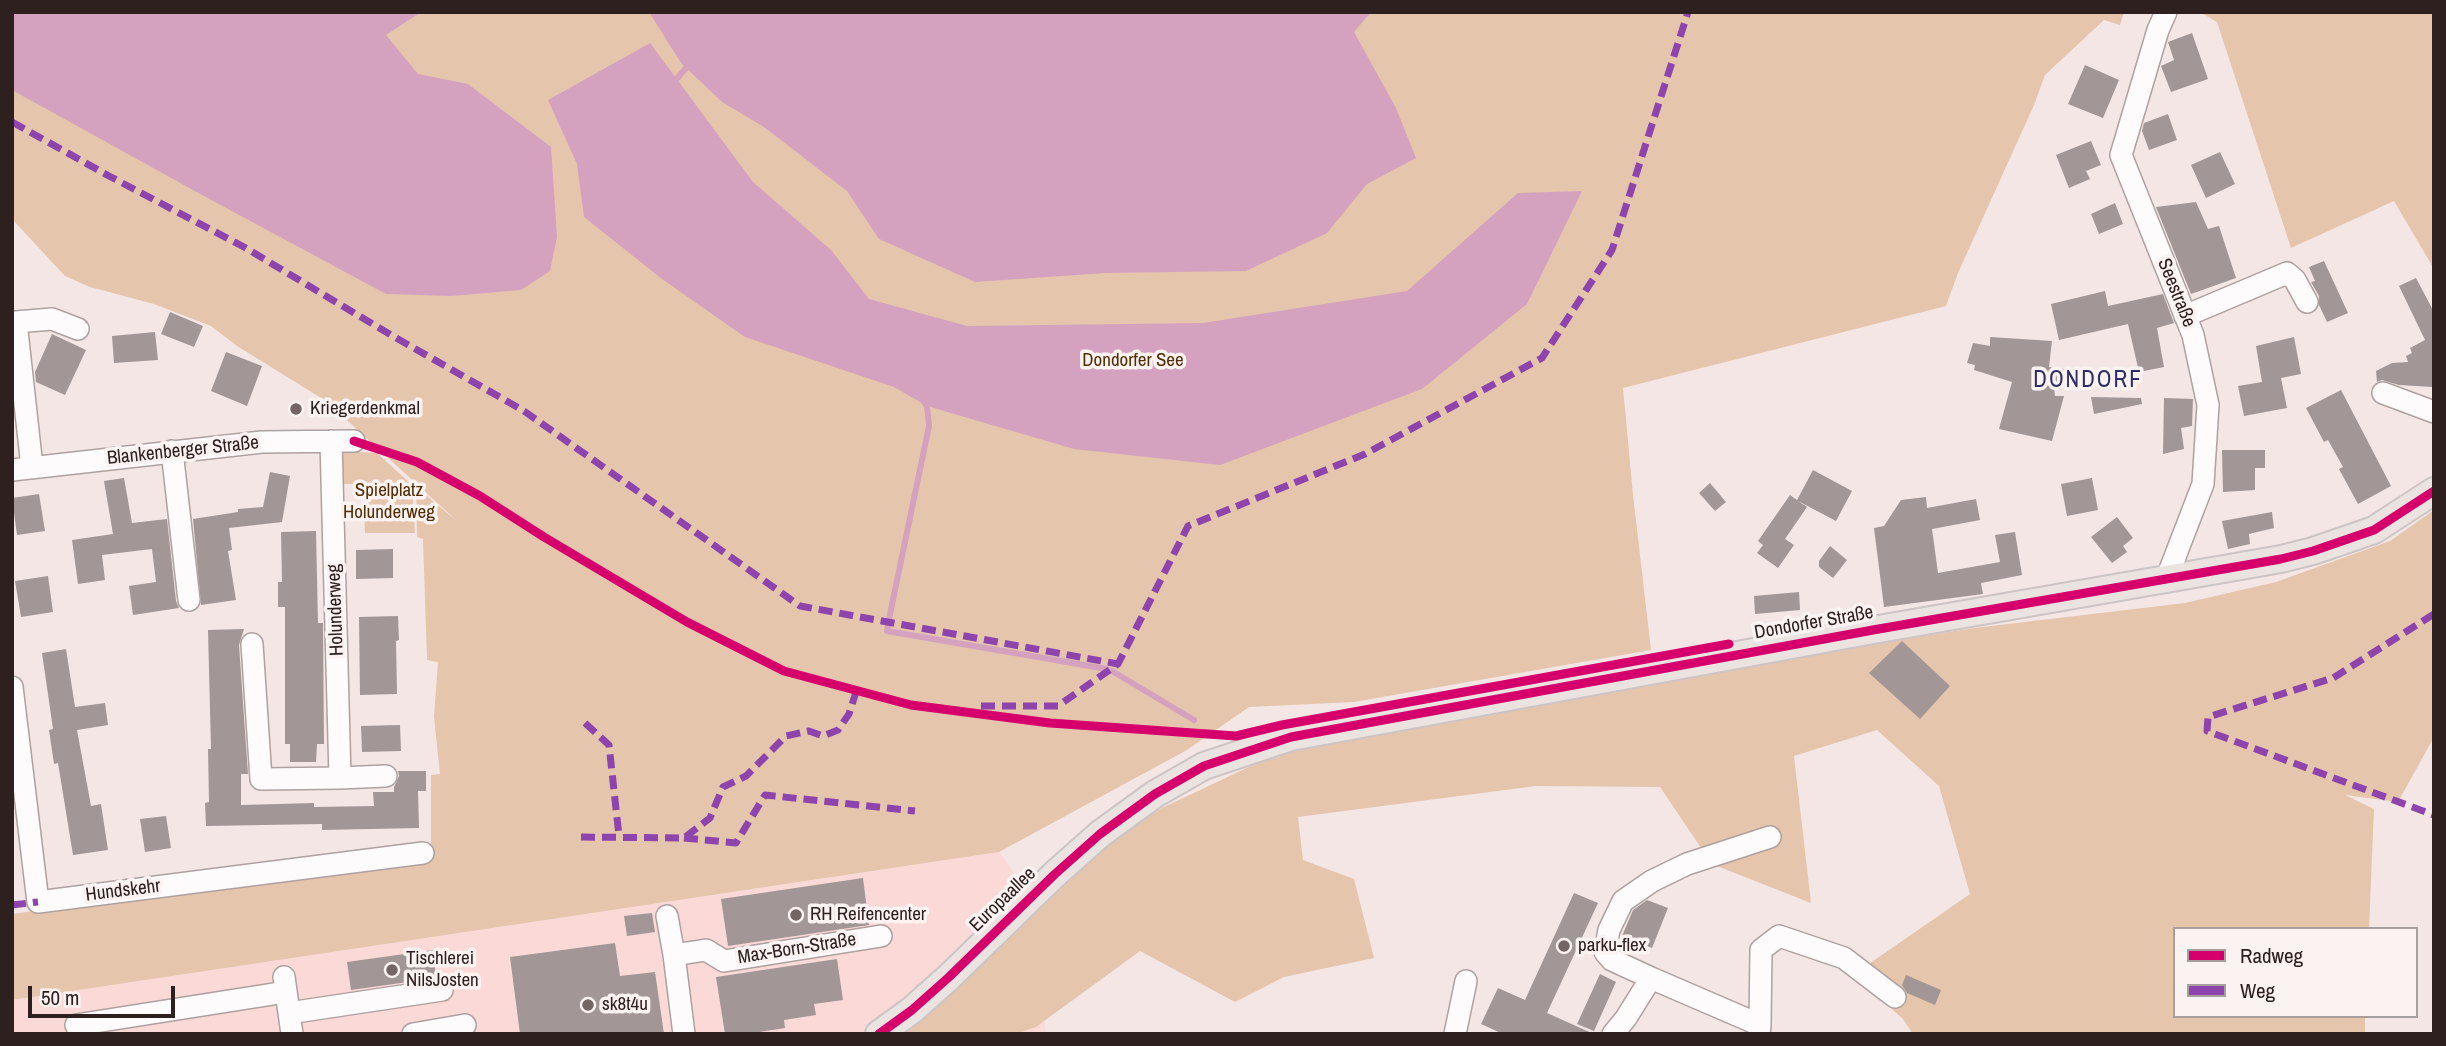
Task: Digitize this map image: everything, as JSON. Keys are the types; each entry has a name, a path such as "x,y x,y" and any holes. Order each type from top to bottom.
{"main road":[{"name":"Dondorfer Straße","path":"1155,794 1204,766 1292,737 1872,630 2251,565 2313,551 2374,530 2434,491"},
{"name":"Europaallee","path":"879,1034 950,977 1100,834 1155,794"}],"street":[{"name":"Seestraße","path":"2166,12 2158,30 2121,155 2193,335 2208,405 2203,484 2166,580"},
{"path":"2185,316 2287,273 2295,280 2307,302"},
{"path":"22,468 16,322 52,319 78,329"},
{"path":"2383,393 2434,412"},
{"name":"Blankenberger Straße","path":"22,468 262,442 354,441"},
{"name":"Holunderweg","path":"331,442 340,778"},
{"path":"172,451 190,600"},
{"path":"252,644 261,779 386,776"},
{"name":"Hundskehr","path":"12,687 17,763 38,902 423,853"},
{"path":"1770,838 1687,864 1652,881 1623,901 1609,930 1605,952 1612,960 1760,1029 1761,950 1779,936 1844,958 1895,997"},
{"path":"667,916 684,1034"},
{"name":"Max-Born-Straße","path":"674,955 706,950 724,961 881,936"},
{"path":"1614,1034 1651,978"},
{"path":"1455,1034 1466,981"},
{"path":"76,1025 442,990"},
{"path":"413,1034 464,1025"}],"shaded area":[{"path":"12,12 421,12 386,35 418,74 468,84 551,147 557,237 550,271 521,290 451,296 386,294 12,90"},
{"path":"649,12 1371,12 1354,32 1396,108 1416,158 1367,184 1327,233 1246,271 1105,273 975,282 879,239 847,191 764,127 722,102 681,63"},
{"path":"650,43 753,182 831,250 869,299 967,326 1203,323 1407,291 1518,193 1582,191 1527,304 1422,389 1220,465 1074,449 927,406 894,387 745,337 662,279 584,217 577,164 548,100"},
{"path":"999,852 1013,871 1037,967 1046,1034 12,1034 12,1000"}],"green space":[{"name":"Dondorfer See","path":"12,12 2124,12 2120,25 2104,20 2045,75 1946,306 1623,388 1651,650 1354,702 1249,707 1187,750 999,852 12,1000 12,914 422,858 423,845 431,844 431,775 440,774 434,717 438,662 427,660 423,539 417,537 416,487 457,521 326,401 237,346 211,326 154,304 90,287 65,276 12,219"},
{"path":"2200,12 2434,12 2434,269 2394,201 2291,248 2217,22"},
{"name":"Spielplatz Holunderweg","path":"341,451 377,453 412,485 415,533 365,533 363,484 343,484"},
{"path":"2434,510 2434,737 2398,802 2345,795 2374,809 2369,927 2173,927 2173,1018 2365,1018 2365,1034 1913,1034 1903,1019 1853,975 1970,894 1939,786 1877,730 1794,756 1811,903 1712,864 1660,787 1536,786 1298,817 1303,860 1354,879 1374,958 1284,977 1235,1002 1140,951 1036,1027 1015,1034 902,1034 1017,928 1091,852 1162,808 1276,754 1372,732 1655,678 1974,628 2185,603 2276,582 2390,541"}],"building":[{"path":"2192,33 2208,79 2171,92 2161,66 2174,60 2168,42"},
{"path":"2085,65 2119,80 2103,118 2068,104"},
{"path":"2168,114 2177,140 2149,150 2142,131 2144,123"},
{"path":"2091,141 2101,165 2086,171 2090,179 2069,188 2056,155"},
{"path":"2220,152 2235,184 2206,198 2191,165"},
{"path":"2196,202 2208,229 2219,226 2236,278 2191,294 2156,207"},
{"path":"2115,203 2123,224 2099,234 2091,214"},
{"path":"2324,261 2348,313 2327,322 2319,305 2319,296 2311,282 2315,281 2309,267"},
{"path":"2416,278 2434,312 2433,387 2399,385 2382,380 2377,382 2376,371 2392,363 2408,362 2406,356 2412,353 2410,348 2425,340 2399,286"},
{"path":"2105,291 2108,306 2163,294 2174,323 2157,328 2164,367 2139,372 2128,324 2059,340 2051,304"},
{"path":"170,312 203,326 194,347 161,334"},
{"path":"155,332 158,360 114,363 112,336"},
{"path":"52,334 86,350 65,395 36,382 35,372"},
{"path":"1990,337 2052,341 2049,367 2064,369 2063,385 2054,387 2055,396 2064,396 2052,441 1999,429 2012,382 1974,370 1975,365 1967,363 1973,343 1990,346"},
{"path":"2294,337 2301,374 2281,378 2287,408 2244,416 2238,386 2262,382 2256,346"},
{"path":"226,352 262,366 247,406 211,391"},
{"path":"2341,390 2391,486 2358,504 2339,469 2343,467 2328,440 2324,442 2306,408"},
{"path":"2091,397 2141,398 2142,404 2094,414"},
{"path":"2164,398 2193,399 2192,426 2181,428 2184,449 2163,454"},
{"path":"2222,450 2265,450 2265,468 2255,468 2255,490 2223,492"},
{"path":"1813,470 1852,491 1836,521 1798,501 1807,507 1785,539 1794,545 1778,568 1757,553 1763,545 1758,541 1790,495 1797,500"},
{"path":"270,472 290,476 282,522 229,528 232,550 228,551 236,600 201,605 193,519 238,512 238,509 263,507"},
{"path":"124,478 132,523 167,519 179,608 133,615 129,586 156,582 152,549 102,555 105,580 78,584 72,540 113,534 104,481"},
{"path":"2092,478 2098,510 2067,516 2061,484"},
{"path":"1710,483 1726,502 1715,511 1699,493"},
{"path":"39,494 45,531 17,535 12,498"},
{"path":"1926,497 1927,508 1976,499 1980,520 1932,529 1938,573 2000,562 1995,535 2015,532 2022,575 1981,583 1983,594 1884,607 1874,528 1884,526 1901,500"},
{"path":"2272,512 2274,528 2249,534 2250,544 2228,549 2222,521"},
{"path":"2117,517 2133,538 2123,546 2127,552 2112,563 2091,537"},
{"path":"316,531 318,623 323,623 324,744 317,744 316,762 290,762 290,744 285,744 285,607 278,607 278,582 282,582 281,532"},
{"path":"1830,546 1847,560 1833,578 1819,567 1819,561"},
{"path":"393,549 393,578 356,579 356,550"},
{"path":"48,576 53,612 21,617 15,581"},
{"path":"1799,592 1800,610 1755,614 1754,596"},
{"path":"398,616 397,694 360,695 359,617"},
{"path":"244,629 239,645 248,774 241,774 241,805 314,803 314,807 374,806 373,792 394,792 398,771 426,771 426,791 418,791 419,828 322,830 322,824 206,826 205,803 209,802 208,749 211,749 208,630"},
{"path":"1902,641 1950,686 1920,719 1869,673"},
{"path":"66,649 75,707 105,703 108,725 77,730 91,806 101,804 108,850 73,855 58,763 54,764 49,730 53,729 42,653"},
{"path":"400,725 401,751 362,752 361,726"},
{"path":"166,816 171,848 145,852 140,819"},
{"name":"RH Reifencenter","path":"863,878 869,925 728,946 721,899"},
{"name":"parku-flex","path":"1574,893 1598,903 1547,1013 1594,1034 1503,1034 1481,1024 1498,988 1525,1000"},
{"path":"1647,900 1668,908 1652,948 1622,936 1633,910"},
{"path":"652,913 655,932 627,936 624,916"},
{"name":"sk8t4u","path":"615,943 620,976 655,972 664,1034 520,1034 510,957"},
{"name":"Tischlerei NilsJosten","path":"433,950 436,978 351,990 347,962"},
{"path":"837,959 843,1000 814,1004 816,1015 784,1020 785,1028 725,1034 716,977"},
{"path":"1600,974 1616,982 1594,1031 1577,1024"},
{"path":"1906,975 1941,990 1935,1005 1907,993 1902,985"}],"waterway":[{"path":"674,82 686,68"},
{"path":"889,619 929,426 927,406 922,399"},
{"path":"888,625 887,631 1107,669"},
{"path":"1112,671 1194,720"}],"marked path":[{"path":"981,706 1058,706 1118,664 1188,526 1365,454 1542,358 1612,250 1688,12"},
{"path":"12,122 244,247 524,411 800,606 1118,664"},
{"path":"2434,614 2333,678 2208,717 2207,731 2434,815"},
{"path":"581,837 684,838 710,818 723,787 746,776 786,736 809,731 823,736 838,730 849,714 856,692"},
{"path":"585,723 609,745 619,836"},
{"path":"684,838 736,843 765,795 915,811"},
{"path":"12,905 38,902"}],"cycle path":[{"path":"354,441 417,462 480,496 687,622 784,671 911,705 1050,723 1236,736 1282,725 1729,644"},
{"path":"879,1034 912,1010 949,977 1100,834 1155,794 1204,766 1291,737 1873,630 2281,559 2374,530 2434,491"}],"place":[{"name":"Kriegerdenkmal","path":"296,409"},
{"name":"RH Reifencenter","path":"796,915"},
{"name":"parku-flex","path":"1564,946"},
{"name":"Tischlerei NilsJosten","path":"392,970"},
{"name":"sk8t4u","path":"588,1005"}],"district":[{"name":"DONDORF","path":"2088,381"}]}
